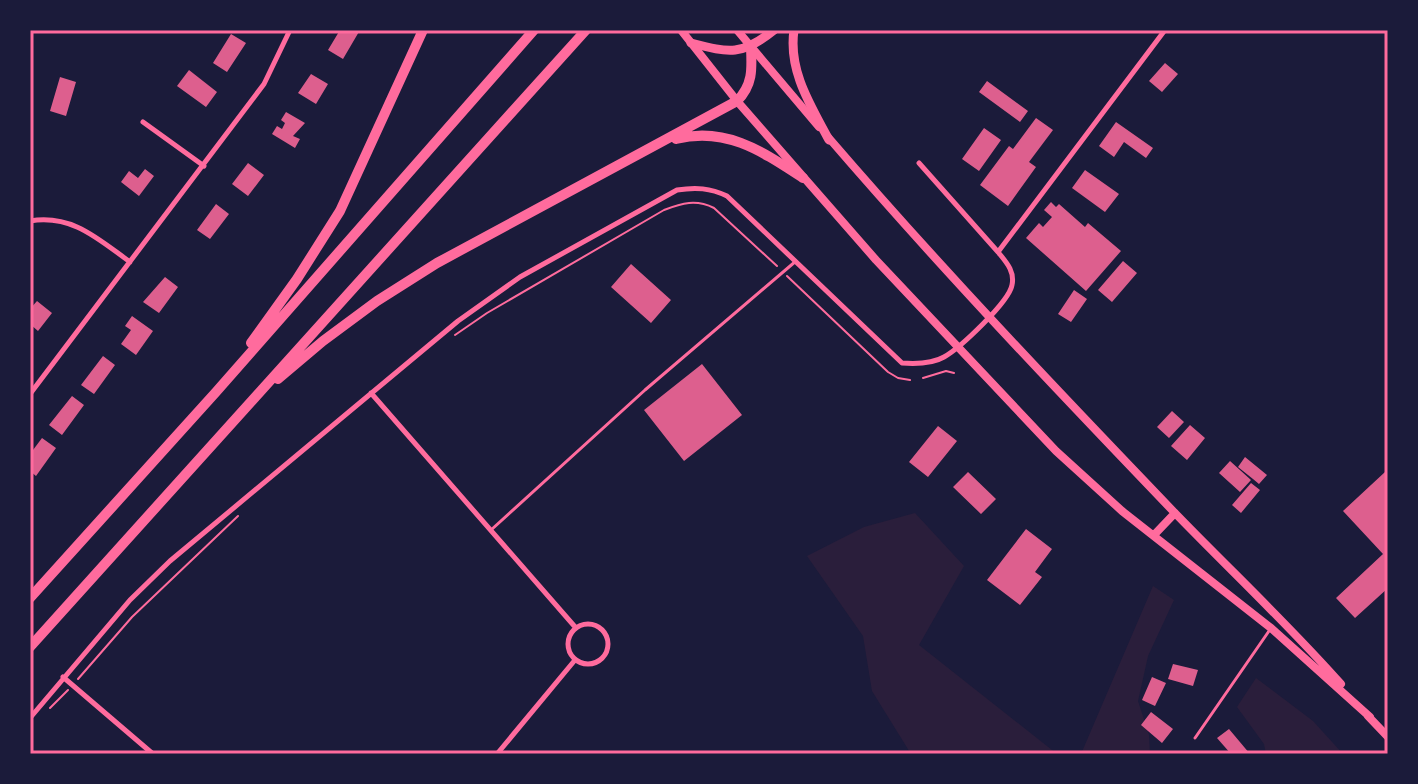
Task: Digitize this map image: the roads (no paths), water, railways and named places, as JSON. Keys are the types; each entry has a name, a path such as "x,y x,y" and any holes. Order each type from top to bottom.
{"highway":[{"path":"216,392 297,279 340,211 423,30"},
{"path":"30,598 216,392 534,30"},
{"path":"30,647 586,30"},
{"path":"691,43 730,51 751,48 774,30"},
{"path":"794,30 795,66 804,93 829,140"},
{"path":"249,404 323,341 377,301 437,263 737,101 750,83 753,70 751,48"},
{"path":"662,142 710,135 732,139 755,147 803,178"}],"main road":[{"path":"681,30 803,178 1056,451 1154,535 1271,628 1370,717"},
{"path":"737,30 829,140 988,317 1279,617 1388,737"},
{"path":"1154,535 1175,513"}],"street":[{"path":"30,394 264,84 290,30"},
{"path":"998,252 1165,30"},
{"path":"143,122 204,166"},
{"path":"30,718 130,600 170,561 458,321 520,277 677,190 693,187 727,196 902,363 918,364 943,358 988,317 1012,287 1010,266 919,163"},
{"path":"30,221 78,225 130,262"},
{"path":"371,393 576,628"},
{"path":"590,624 602,630 608,643 605,656 587,665 575,660 567,644 571,632 590,624"},
{"path":"497,754 575,660"},
{"path":"63,677 153,754"}],"lane":[{"path":"491,530 645,390 796,261"},
{"path":"1195,738 1271,628"}]}
